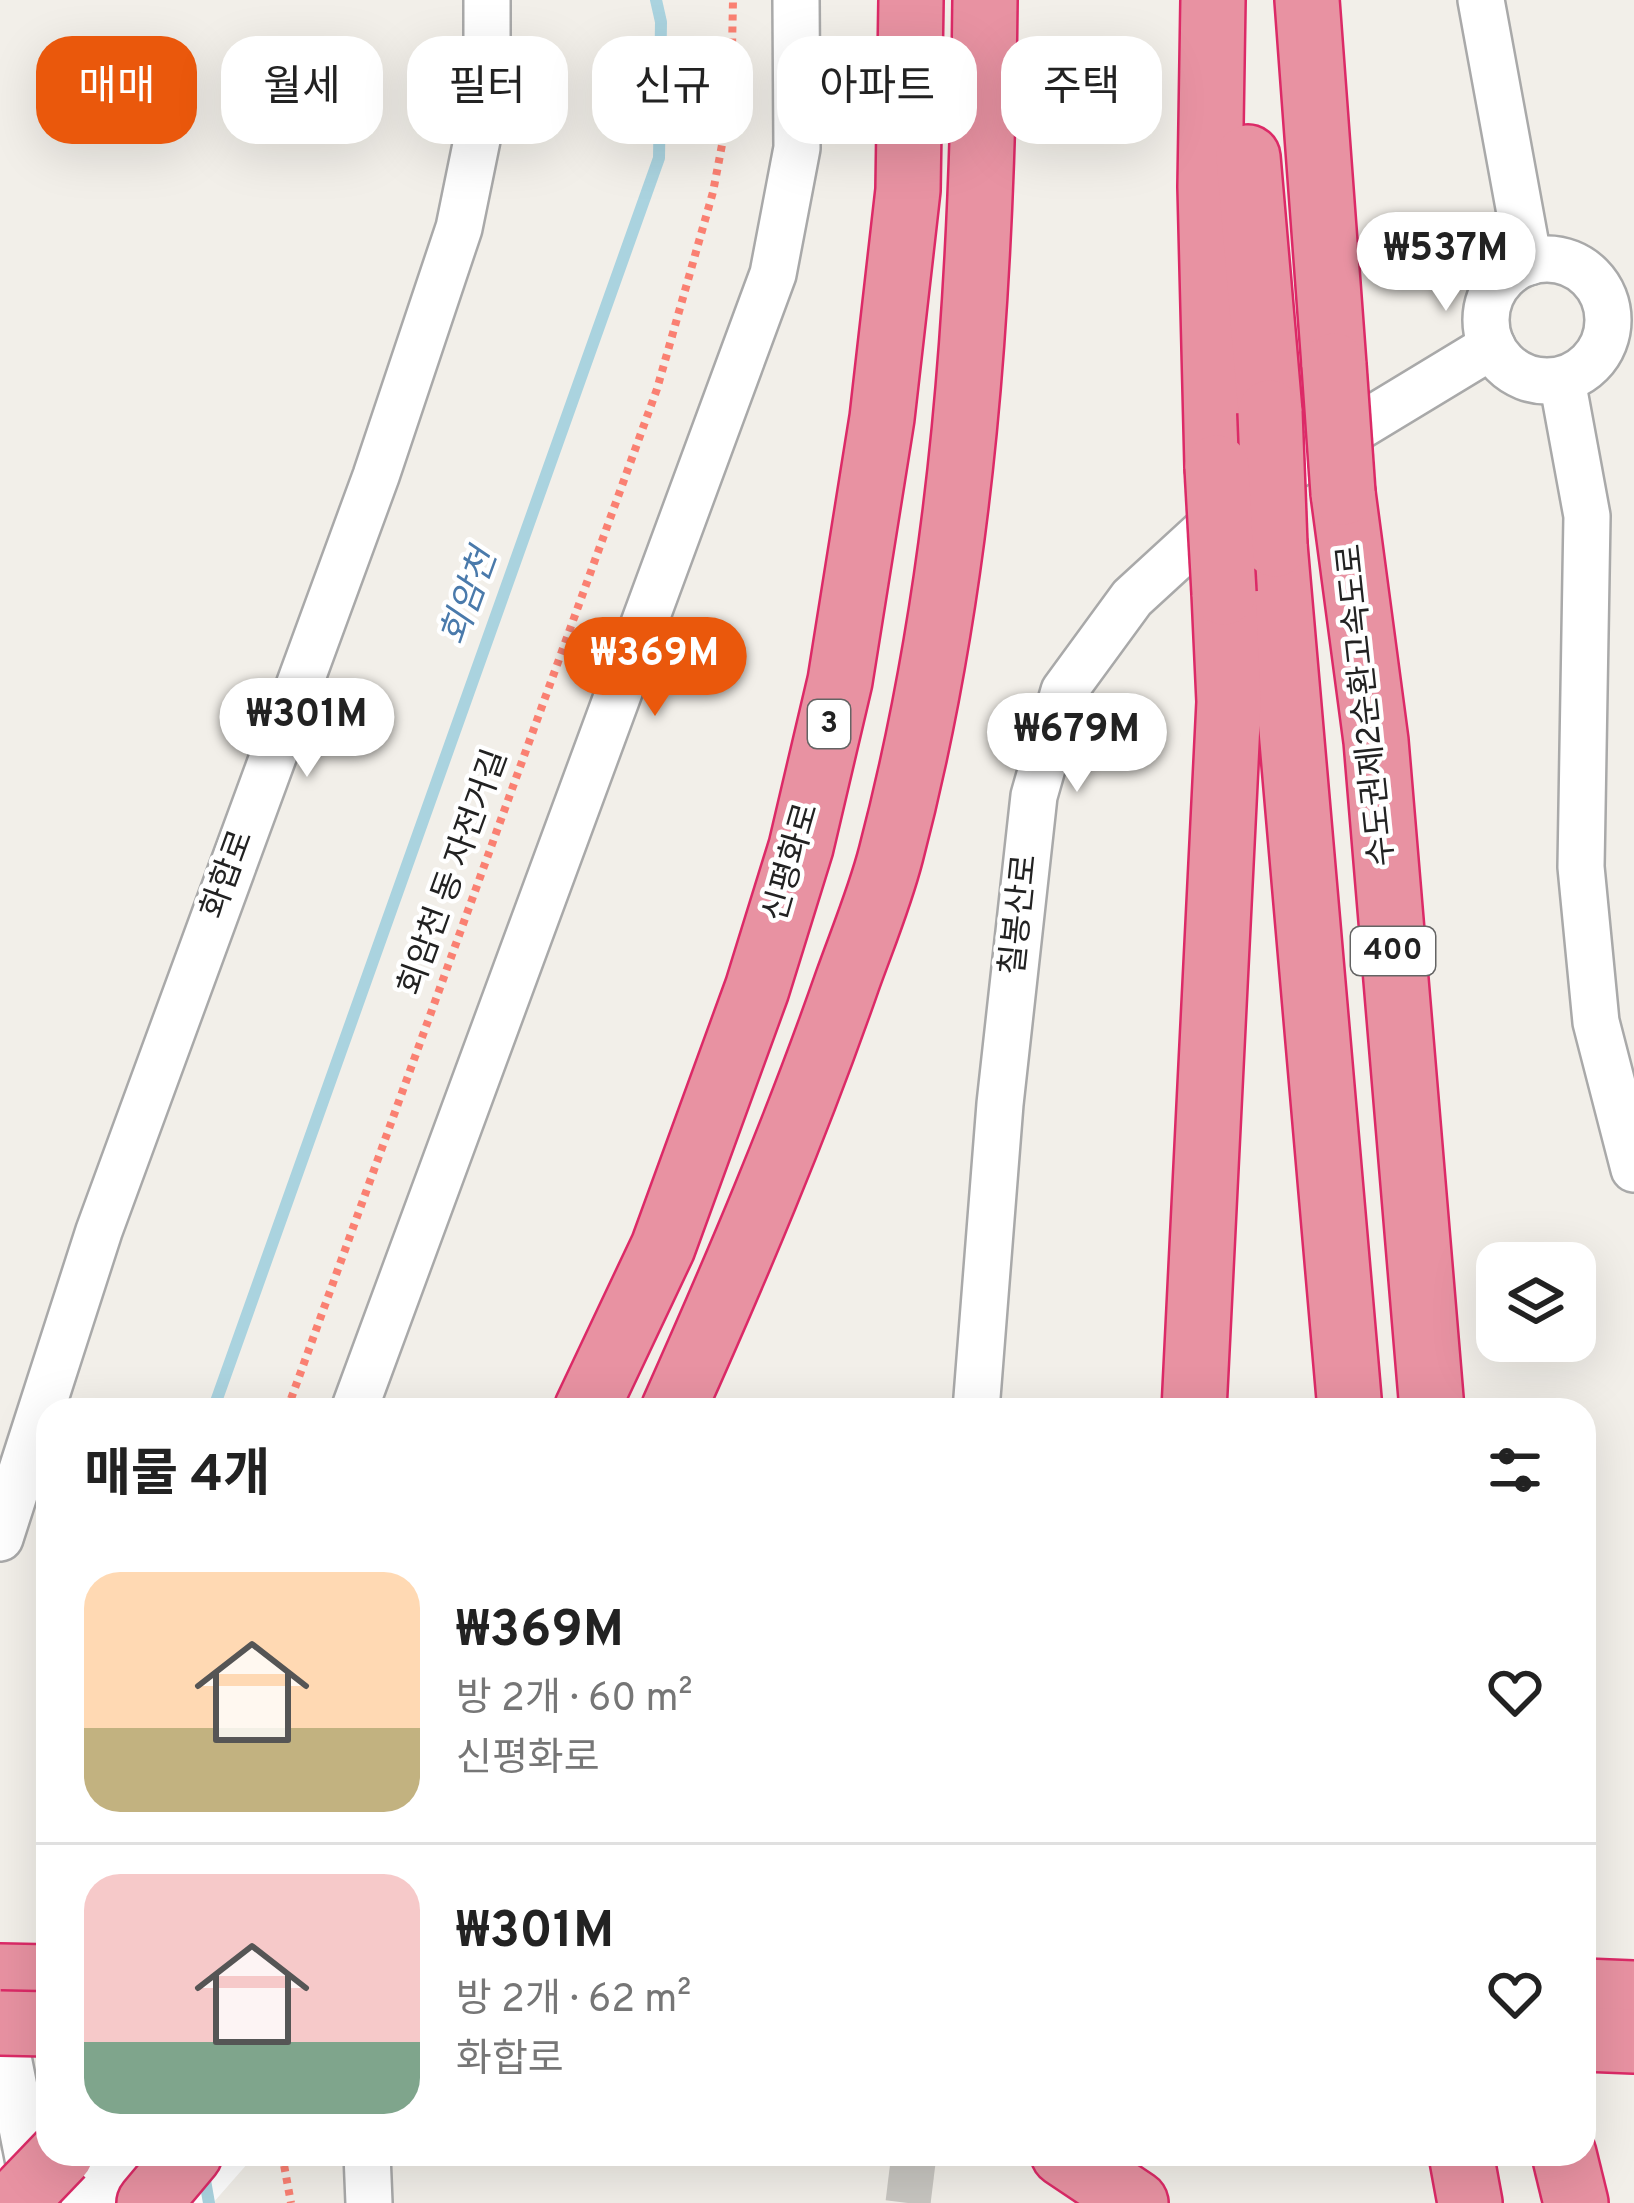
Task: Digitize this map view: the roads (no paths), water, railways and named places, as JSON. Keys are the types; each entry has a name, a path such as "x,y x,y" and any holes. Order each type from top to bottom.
{"highway":[{"name":"신평화로","path":"592,1398 663,1246 757,989 801,847 840,681 882,418 908,190 911,0"},
{"path":"678,1398 781,1166 821,1054 890,858 926,704 966,422 983,163 985,0"},
{"path":"1195,1398 1228,702 1210,187 1214,0"},
{"name":"400","path":"1230,0 1270,412 1275,545 1350,1398"},
{"name":"수도권제2순환고속도로","path":"1307,0 1343,493 1376,741 1431,1398"},
{"path":"0,1976 36,1977"},
{"path":"1596,1991 1634,1993"},
{"path":"0,2020 36,2023"},
{"path":"1596,2039 1634,2041"},
{"path":"14,2203 49,2166"},
{"path":"149,2203 180,2166"},
{"path":"1081,2166 1136,2203"},
{"path":"1464,2166 1470,2203"},
{"path":"1524,2166 1532,2203"},
{"path":"1567,2166 1576,2203"}],"street":[{"name":"화합로","path":"45,1398 99,1231 376,476 459,228 487,91 487,0"},
{"path":"358,1398 773,274 797,148 796,0"},
{"path":"1481,0 1529,262"},
{"path":"1529,262 1570,263 1599,288 1606,305 1604,343 1580,372 1562,380 1521,376 1492,346 1486,327 1496,286 1529,262"},
{"name":"칠봉산로","path":"977,1398 1000,1104 1034,796 1064,691 1132,598 1241,498 1492,346"},
{"path":"1562,380 1587,516 1581,867 1596,1022 1634,1169"},
{"name":"화합로","path":"0,1538 36,1426"},
{"path":"0,2020 38,2203"},
{"path":"368,2166 370,2203"}],"waterway":[{"name":"회암천","path":"217,1398 659,158 661,22 656,0"},
{"name":"회암천","path":"203,2169 209,2203"}],"tunnel":[{"path":"908,2203 913,2166"}]}
